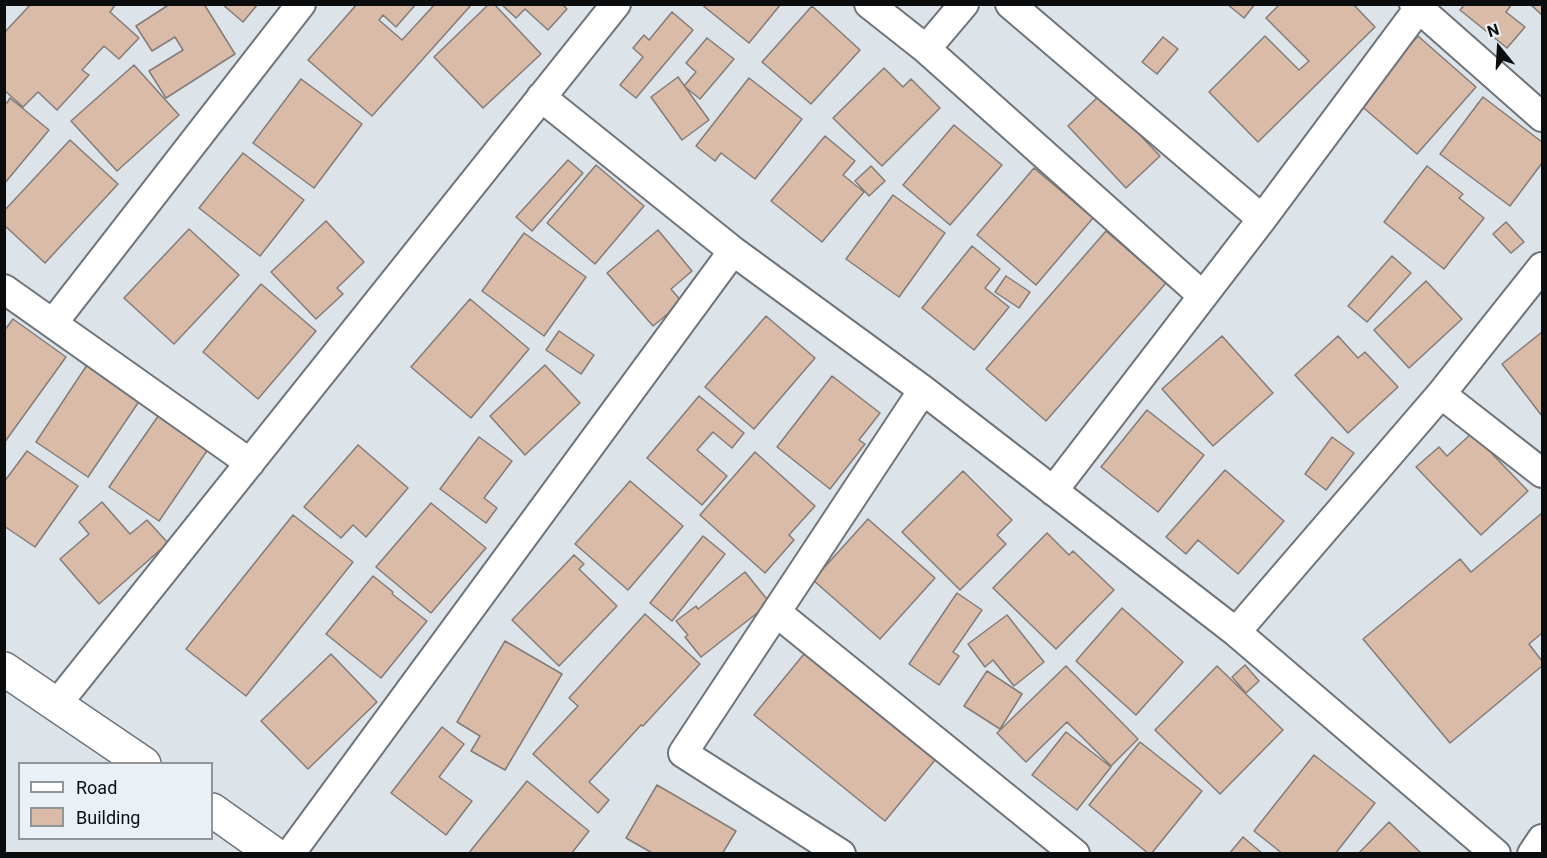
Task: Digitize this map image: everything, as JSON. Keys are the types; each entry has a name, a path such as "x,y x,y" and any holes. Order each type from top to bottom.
{"main road":[{"path":"4,669 141,762"},
{"path":"213,811 274,854"}],"street":[{"path":"53,323 301,4"},
{"path":"57,704 616,4"},
{"path":"869,4 927,49 1203,296"},
{"path":"927,49 964,4"},
{"path":"1010,4 1262,219"},
{"path":"1053,491 1262,219 1417,6 1542,117"},
{"path":"541,97 733,251 923,390 1236,632 1496,854"},
{"path":"290,854 733,251"},
{"path":"1236,632 1441,394 1542,267"},
{"path":"4,289 249,463"},
{"path":"841,854 683,753 923,390"},
{"path":"1441,394 1542,473"},
{"path":"776,612 1075,854"},
{"path":"1532,854 1542,840"}],"building":[{"path":"31,4 116,4 110,12 139,38 119,59 104,46 82,70 89,75 57,110 38,92 23,107 4,90 4,33"},
{"path":"170,4 204,4 235,54 166,98 149,71 183,50 175,37 152,51 136,26"},
{"path":"222,4 258,4 243,22"},
{"path":"357,4 416,4 396,27 383,15 379,20 402,40 435,4 472,4 372,116 308,60"},
{"path":"489,4 494,4 541,54 483,108 434,57"},
{"path":"501,4 562,4 567,9 548,30 525,9 516,18"},
{"path":"701,4 781,4 749,43"},
{"path":"1227,4 1255,4 1244,18"},
{"path":"1280,4 1353,4 1375,27 1258,142 1209,92 1265,36 1299,70 1309,61 1266,18"},
{"path":"1465,4 1512,4 1506,12 1525,27 1507,48 1460,10"},
{"path":"1530,4 1542,4 1542,15"},
{"path":"812,6 860,50 811,104 762,62"},
{"path":"672,12 693,30 636,98 620,85 643,57 633,48 644,35 649,40"},
{"path":"1418,36 1476,87 1417,154 1358,103"},
{"path":"1163,37 1178,49 1157,74 1142,62"},
{"path":"707,38 734,59 700,99 684,86 696,72 686,63"},
{"path":"134,65 179,115 117,171 71,121"},
{"path":"884,68 903,87 911,79 940,108 882,166 833,118"},
{"path":"678,77 709,120 682,140 651,97"},
{"path":"749,78 802,119 755,179 721,153 715,161 696,146"},
{"path":"301,79 362,124 314,188 253,143"},
{"path":"1101,94 1160,156 1126,188 1068,126"},
{"path":"1483,97 1542,142 1542,163 1510,206 1440,154"},
{"path":"10,98 49,130 4,184 4,101 7,103"},
{"path":"954,125 1002,165 950,225 903,185"},
{"path":"825,136 855,161 843,175 864,192 822,242 771,201"},
{"path":"70,140 118,184 45,263 4,225 4,211"},
{"path":"243,153 304,200 260,256 199,208"},
{"path":"568,160 583,173 532,231 516,217"},
{"path":"596,165 644,206 595,264 547,223"},
{"path":"871,166 885,181 869,196 855,181"},
{"path":"1427,166 1463,194 1459,198 1484,218 1444,269 1384,222"},
{"path":"1034,168 1093,218 1036,285 977,235"},
{"path":"893,195 945,233 899,297 846,259"},
{"path":"326,221 364,262 337,288 343,294 316,319 271,272"},
{"path":"1506,222 1524,242 1511,253 1493,234"},
{"path":"189,229 239,275 174,344 124,298"},
{"path":"658,230 692,271 671,289 682,302 653,326 607,273"},
{"path":"1106,231 1166,283 1046,421 986,369"},
{"path":"524,233 586,277 544,336 482,291"},
{"path":"972,246 1000,269 985,288 1009,307 974,350 922,308"},
{"path":"1392,256 1411,273 1367,322 1348,306"},
{"path":"1006,276 1030,292 1019,308 995,292"},
{"path":"1426,281 1462,319 1409,368 1374,330"},
{"path":"261,284 316,331 258,399 203,352"},
{"path":"470,299 529,349 471,418 411,367"},
{"path":"766,316 815,358 754,429 705,387"},
{"path":"13,319 66,357 4,443 4,331"},
{"path":"559,331 594,355 581,374 546,350"},
{"path":"1542,332 1542,416 1502,364"},
{"path":"1222,336 1273,393 1213,446 1162,389"},
{"path":"1338,336 1358,358 1365,352 1398,387 1348,433 1295,375"},
{"path":"89,362 142,397 88,477 36,442"},
{"path":"545,365 580,403 525,455 490,416"},
{"path":"832,376 880,413 859,440 865,444 830,489 777,447"},
{"path":"699,396 744,433 732,448 713,432 697,450 727,476 702,505 647,458"},
{"path":"1147,410 1204,455 1158,512 1101,467"},
{"path":"161,412 211,445 159,521 109,487"},
{"path":"1472,433 1528,491 1481,535 1416,467 1439,447 1447,456"},
{"path":"479,437 512,461 484,498 497,508 486,523 440,489"},
{"path":"1332,437 1354,453 1326,490 1305,474"},
{"path":"358,445 408,488 366,537 353,525 341,538 304,507"},
{"path":"27,451 78,486 35,547 4,526 4,482"},
{"path":"755,452 815,506 789,535 794,540 765,573 700,515"},
{"path":"1225,470 1284,521 1238,574 1198,540 1186,554 1166,537"},
{"path":"963,471 1012,520 997,535 1006,544 960,590 902,532"},
{"path":"630,481 683,526 628,590 575,544"},
{"path":"102,502 130,534 147,520 168,543 99,604 60,559 89,534 79,522"},
{"path":"431,503 486,548 431,613 376,567"},
{"path":"1542,513 1542,633 1529,644 1542,661 1542,666 1450,743 1363,639 1460,559 1471,572"},
{"path":"293,515 353,562 246,696 186,649"},
{"path":"868,519 935,578 880,639 813,580"},
{"path":"1047,533 1069,555 1073,551 1114,590 1056,649 993,588"},
{"path":"703,536 725,554 672,621 650,603"},
{"path":"574,555 584,564 579,569 617,606 559,666 512,620"},
{"path":"745,572 770,603 701,657 685,637 688,635 676,621 696,606 698,609"},
{"path":"373,576 427,621 381,678 326,634"},
{"path":"957,593 982,610 953,652 959,656 939,685 909,664"},
{"path":"1122,608 1183,662 1136,715 1076,661"},
{"path":"645,614 700,664 589,782 609,800 598,813 533,754 578,706 569,698"},
{"path":"1007,615 1044,662 1014,686 993,660 985,667 968,644"},
{"path":"505,641 562,674 505,770 471,751 480,736 457,722"},
{"path":"331,654 377,702 308,769 261,721"},
{"path":"804,654 935,760 885,821 754,715"},
{"path":"1245,665 1259,681 1246,693 1232,677"},
{"path":"1066,666 1138,739 1111,766 1067,722 1026,762 997,733"},
{"path":"1217,666 1283,730 1220,794 1155,730"},
{"path":"987,671 1022,694 1000,729 964,706"},
{"path":"442,727 464,744 439,777 472,801 446,835 391,793"},
{"path":"1066,732 1111,767 1077,810 1032,775"},
{"path":"1140,742 1202,791 1151,854 1089,805"},
{"path":"1314,755 1375,803 1335,854 1283,854 1254,831"},
{"path":"527,781 589,831 571,854 468,854"},
{"path":"657,785 736,831 722,854 654,854 626,838"},
{"path":"1389,822 1422,854 1358,854"},
{"path":"1243,837 1263,854 1229,854"}]}
